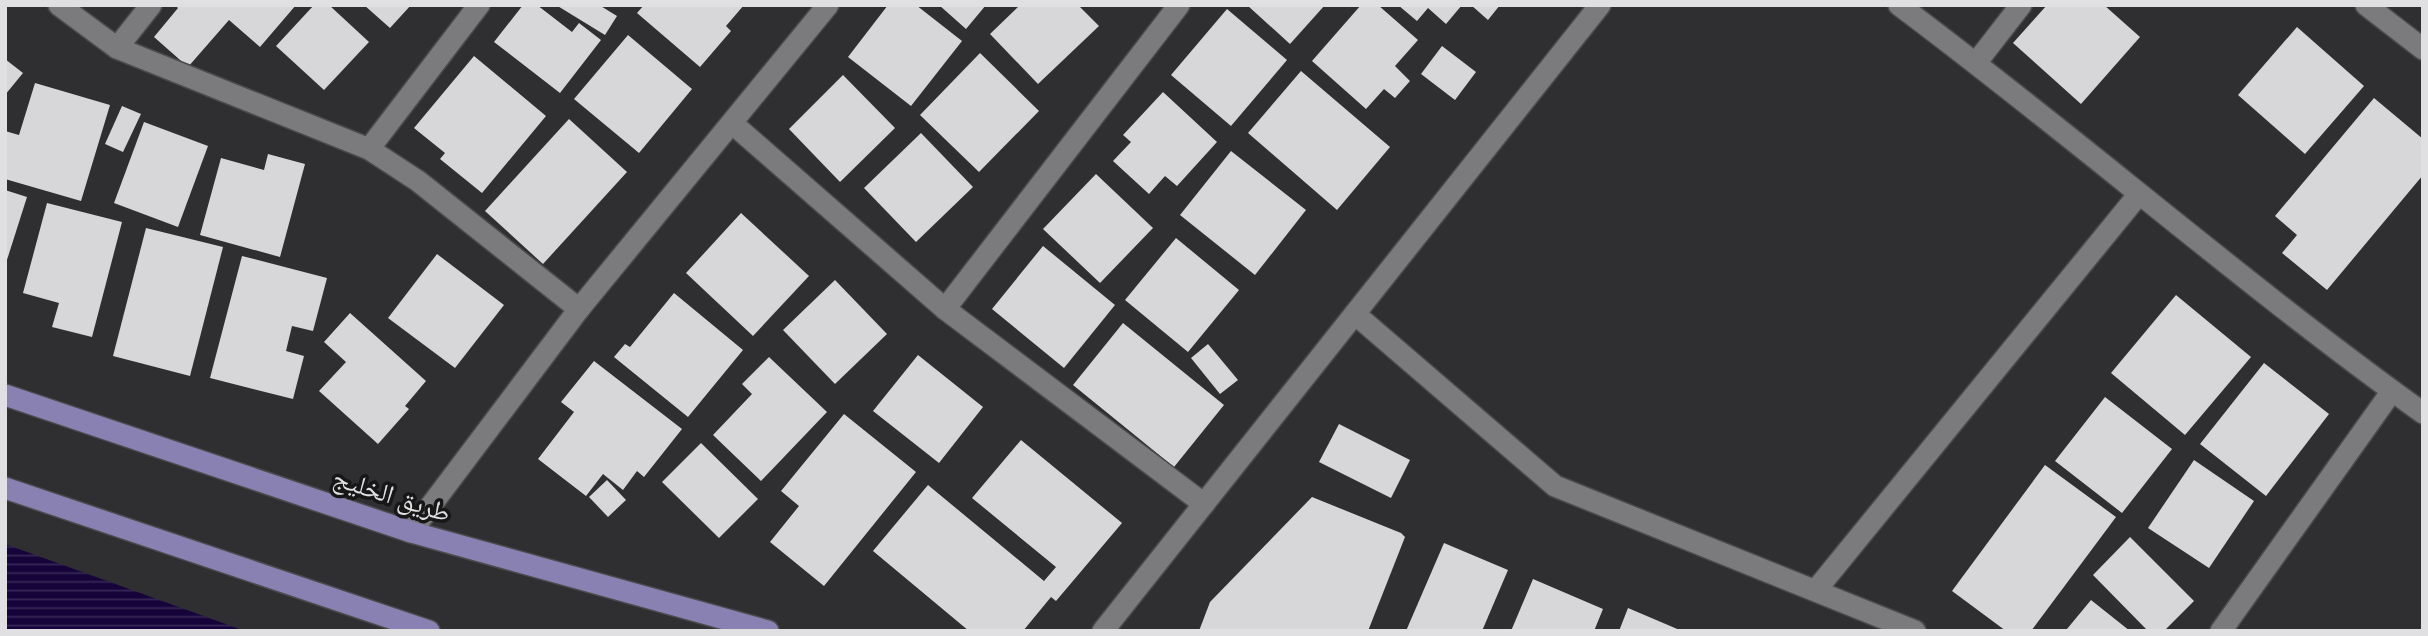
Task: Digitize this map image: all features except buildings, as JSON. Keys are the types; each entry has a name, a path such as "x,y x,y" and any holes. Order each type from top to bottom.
{"main road":[{"name":"طريق الخليج","path":"5,395 411,532 768,631"},
{"path":"5,488 429,631"}],"street":[{"path":"59,5 117,48 369,149 418,181 579,309"},
{"path":"117,48 151,5"},
{"path":"369,149 479,5"},
{"path":"411,532 579,309 828,5"},
{"path":"945,309 1179,5"},
{"path":"1103,631 1600,5"},
{"path":"1899,5 2423,413"},
{"path":"1976,63 2021,5"},
{"path":"2366,5 2423,49"},
{"path":"733,124 945,309 1204,504"},
{"path":"1816,590 2139,194"},
{"path":"1355,314 1555,486 1915,631"},
{"path":"2221,631 2392,391"}],"shaded area":[{"path":"5,544 245,631 5,631"}]}
